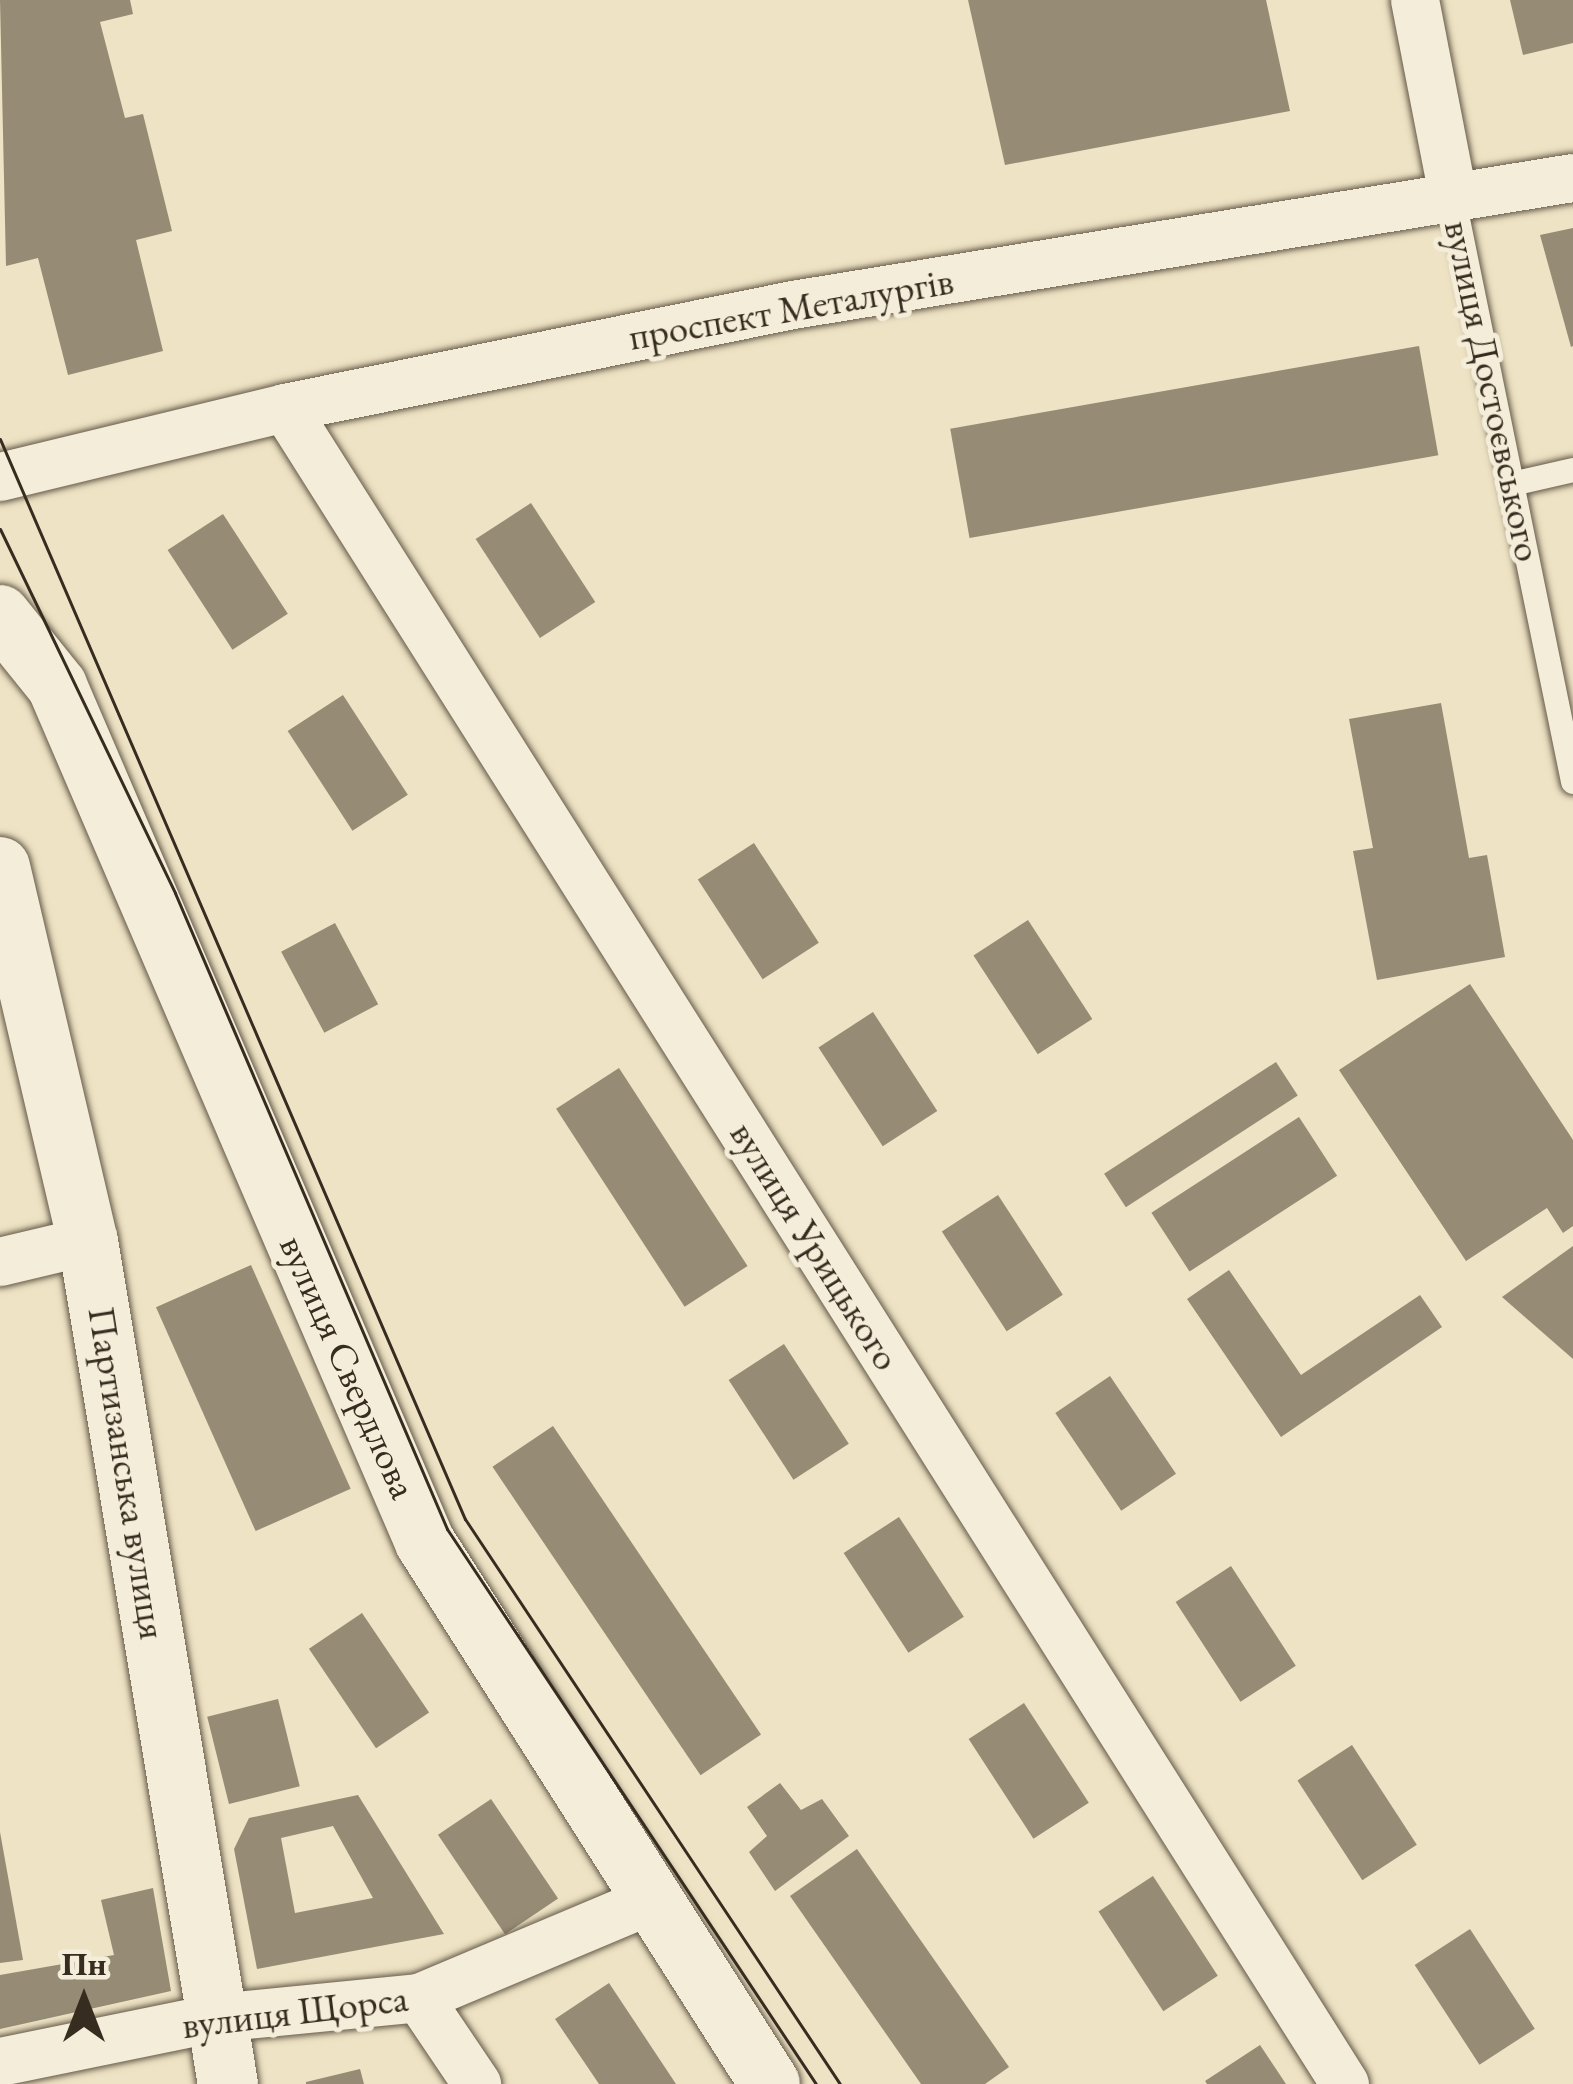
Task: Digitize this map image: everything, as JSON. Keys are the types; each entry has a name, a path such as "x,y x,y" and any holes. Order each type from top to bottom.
{"street":[{"name":"вулиця Достоєвського","path":"1415,0 1454,200"},
{"name":"проспект Металургів","path":"8,474 285,408 793,305 1573,178"},
{"name":"вулиця Урицького","path":"285,408 1345,2084"},
{"name":"вулиця Свердлова","path":"0,615 57,686 425,1542 647,1902 770,2084"},
{"name":"Партизанська вулиця","path":"0,867 88,1241 228,2084"},
{"path":"0,1262 88,1241"},
{"name":"вулиця Щорса","path":"0,2062 216,2018 419,1998 647,1902"},
{"path":"419,1998 477,2084"}],"lane":[{"name":"вулиця Достоєвського","path":"1454,200 1572,774"},
{"path":"1512,484 1573,470"}],"building":[{"path":"0,0 130,0 133,14 100,22 125,118 143,114 172,231 136,240 163,351 68,375 38,258 6,266"},
{"path":"968,0 1266,0 1290,111 1005,165"},
{"path":"1510,0 1573,0 1573,43 1523,55"},
{"path":"1573,228 1573,346 1571,347 1540,235"},
{"path":"1419,346 1438,455 970,538 950,429"},
{"path":"531,503 595,602 540,638 476,539"},
{"path":"223,514 288,614 232,650 168,550"},
{"path":"343,695 408,795 352,831 288,731"},
{"path":"1441,703 1469,858 1487,855 1505,957 1377,980 1353,851 1373,848 1349,719"},
{"path":"754,843 819,943 763,979 698,879"},
{"path":"1028,920 1092,1019 1038,1054 973,955"},
{"path":"335,923 378,1004 324,1033 281,952"},
{"path":"1470,984 1573,1140 1573,1226 1563,1233 1547,1208 1466,1261 1339,1070"},
{"path":"873,1012 937,1111 883,1146 818,1047"},
{"path":"1276,1062 1298,1096 1126,1207 1104,1174"},
{"path":"619,1068 748,1266 685,1307 556,1109"},
{"path":"1299,1117 1337,1176 1190,1272 1151,1213"},
{"path":"998,1195 1063,1295 1007,1331 942,1231"},
{"path":"1573,1246 1573,1359 1502,1297"},
{"path":"251,1265 351,1489 256,1531 156,1307"},
{"path":"1229,1270 1301,1375 1420,1295 1442,1327 1281,1437 1187,1299"},
{"path":"784,1344 849,1444 793,1480 729,1380"},
{"path":"1110,1376 1176,1474 1121,1511 1055,1413"},
{"path":"553,1426 761,1734 701,1775 492,1467"},
{"path":"899,1517 964,1617 908,1653 844,1553"},
{"path":"1231,1566 1296,1666 1240,1702 1176,1602"},
{"path":"362,1613 429,1712 376,1748 309,1649"},
{"path":"278,1699 300,1786 229,1804 207,1717"},
{"path":"1024,1703 1089,1803 1033,1839 969,1739"},
{"path":"1352,1745 1417,1845 1362,1880 1297,1780"},
{"path":"780,1783 801,1810 822,1799 849,1836 775,1891 749,1852 767,1836 747,1807"},
{"path":"358,1795 444,1934 257,1969 234,1849 249,1818","holes":["333,1826 373,1898 295,1913 281,1838"]},
{"path":"491,1799 558,1898 505,1934 438,1835"},
{"path":"0,1832 23,1960 0,1963"},
{"path":"857,1849 1009,2067 985,2084 921,2084 790,1896"},
{"path":"1153,1876 1218,1976 1163,2011 1098,1911"},
{"path":"153,1888 171,1991 0,2029 0,1975 114,1955 101,1900"},
{"path":"1470,1929 1535,2029 1479,2065 1415,1965"},
{"path":"609,1983 676,2084 599,2084 555,2019"},
{"path":"1260,2045 1286,2084 1207,2084 1205,2081"},
{"path":"360,2069 364,2084 306,2084 306,2082"}],"tram line":[{"path":"0,439 465,1519 840,2084"},
{"path":"0,529 175,893 447,1529 816,2084"}]}
